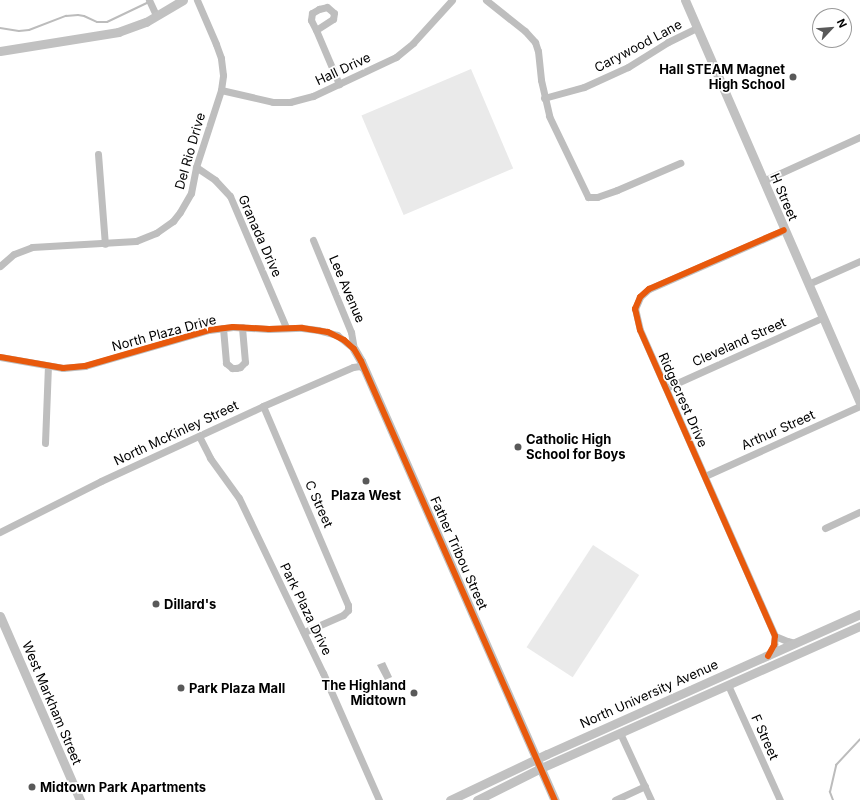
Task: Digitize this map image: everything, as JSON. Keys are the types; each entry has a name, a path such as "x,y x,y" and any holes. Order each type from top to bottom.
{"street":[{"path":"0,51 106,35 129,29 156,16 183,0"},
{"name":"Del Rio Drive","path":"0,266 14,254 32,247 105,244 136,241 151,236 165,228 173,221 191,194 196,167 221,90 223,75 221,58 196,0"},
{"name":"Hall Drive","path":"221,90 264,100 283,102 313,96 383,64 405,50 452,0"},
{"path":"486,0 525,31 534,42 538,51 544,98 549,116 588,197 597,197 618,190 680,163"},
{"name":"H Street","path":"685,0 860,403"},
{"path":"150,3 156,16"},
{"name":"Carywood Lane","path":"544,98 584,87 628,67 668,42 697,28"},
{"path":"316,30 339,84"},
{"path":"763,181 860,137"},
{"path":"98,154 105,244"},
{"name":"Granada Drive","path":"196,167 215,180 230,196 286,328"},
{"name":"Ridgecrest Drive","path":"775,636 637,322 635,309 640,298 654,287 784,230"},
{"name":"Lee Avenue","path":"313,240 351,332 354,349"},
{"path":"808,284 860,261"},
{"name":"Cleveland Street","path":"666,388 822,318"},
{"path":"223,328 226,362 232,368 240,367 245,362 242,328"},
{"name":"North Plaza Drive","path":"0,357 63,368 85,366 198,333 223,328 302,328 328,332 344,340 354,349"},
{"name":"Father Tribou Street","path":"354,349 365,370 541,768"},
{"path":"45,443 48,366"},
{"name":"North McKinley Street","path":"0,532 101,481 263,406 353,367 360,366 365,370"},
{"name":"C Street","path":"263,406 339,580 348,605 346,613 304,632"},
{"name":"Arthur Street","path":"705,476 860,406"},
{"name":"Park Plaza Drive","path":"199,436 210,458 239,498 304,632 379,800"},
{"path":"825,528 860,512"},
{"name":"North University Avenue","path":"450,800 537,759 860,614"},
{"name":"West Markham Street","path":"0,616 80,800"},
{"name":"North University Avenue","path":"477,800 541,768 860,626"},
{"path":"768,656 774,645 775,636 787,642 797,643"},
{"name":"F Street","path":"728,684 780,800"},
{"path":"620,733 651,800"},
{"path":"541,768 555,800"},
{"path":"615,800 645,786"}],"shaded area":[{"path":"471,69 513,168 404,215 361,115"},
{"path":"593,545 639,575 573,677 527,647"},
{"path":"385,662 392,677 385,680 377,665"}],"waterway":[{"path":"0,28 19,31 29,30 66,16 78,15 97,22 107,22 149,2"},
{"path":"833,800 830,792 836,765 860,739"}],"cycle path":[{"path":"768,656 774,645 775,636 640,330 635,309 640,297 649,289 784,230"},
{"path":"0,357 63,368 85,366 209,330 233,327 269,329 302,328 328,332 344,340 354,349 361,361 555,800"}],"place":[{"name":"Hall STEAM Magnet High School","path":"793,77"},
{"name":"Catholic High School for Boys","path":"518,447"},
{"name":"Plaza West","path":"366,481"},
{"name":"Dillard's","path":"156,604"},
{"name":"Park Plaza Mall","path":"181,688"},
{"name":"The Highland Midtown","path":"414,693"},
{"name":"Midtown Park Apartments","path":"32,787"}]}
